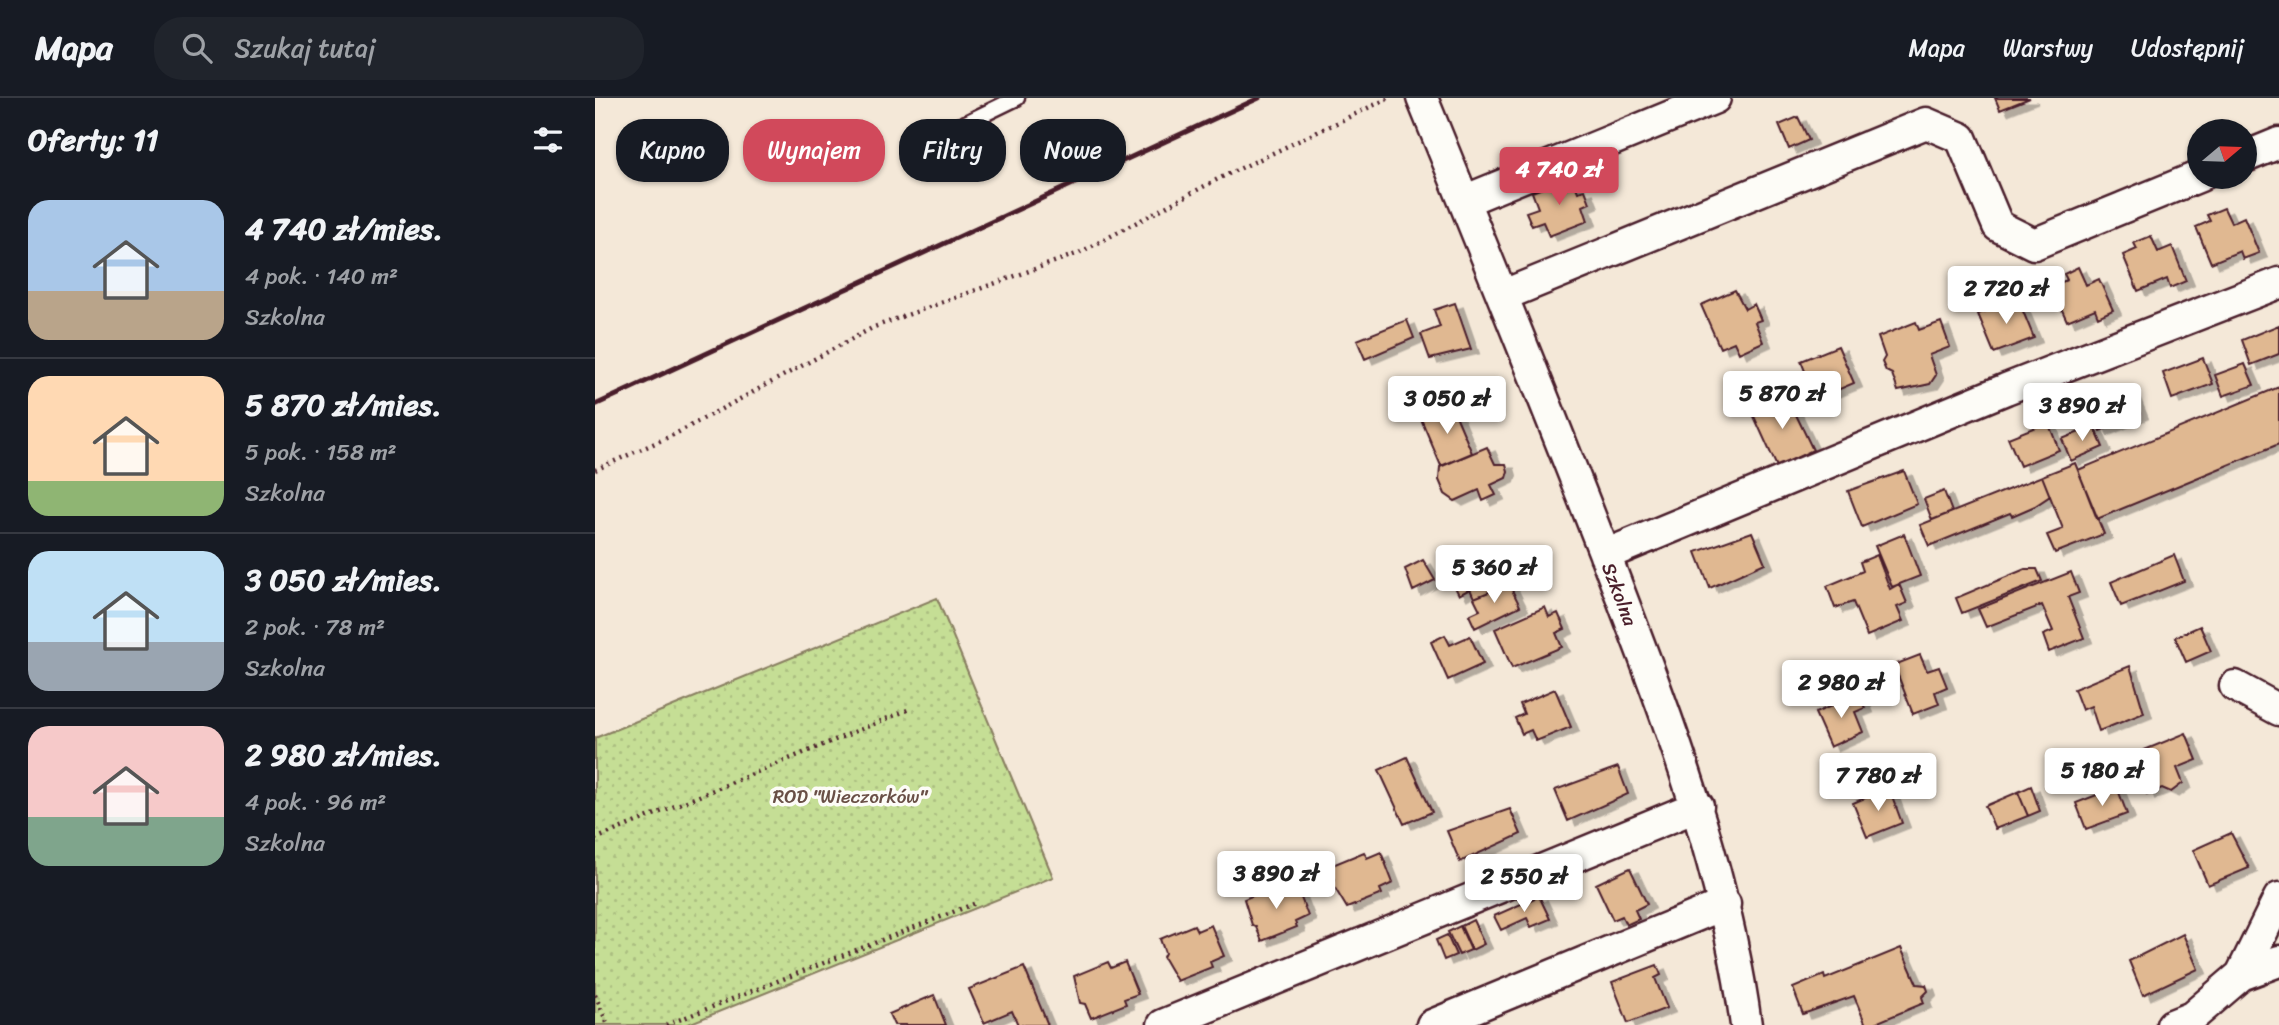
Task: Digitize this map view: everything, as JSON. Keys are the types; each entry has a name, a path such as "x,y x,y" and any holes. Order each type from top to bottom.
{"street":[{"name":"Szkolna","path":"1423,98 1504,295 1673,731 1698,806 1725,904 1745,1025"},
{"path":"1464,201 1715,98"},
{"path":"1504,295 1926,123 1961,138 1998,226 2034,244 2187,181"},
{"path":"2257,152 2279,143"},
{"path":"1605,555 2006,389 2279,283"},
{"path":"2235,686 2279,710"},
{"path":"1163,1025 1698,806"},
{"path":"2241,975 2279,898"},
{"path":"1432,1025 1725,904"},
{"path":"2172,1025 2192,1017 2241,975 2279,961"}],"lane":[{"path":"974,119 1017,98"}],"path":[{"path":"595,470 673,435 874,327 1079,253 1218,179 1389,98"},
{"path":"595,839 910,709"},
{"path":"666,1025 976,903"},
{"path":"595,995 608,1025"}],"green space":[{"name":"ROD \"Wieczorków\"","path":"937,598 1053,877 686,1025 595,1025 595,738"}],"building":[{"path":"1995,98 2030,98 2000,110"},
{"path":"1798,117 1809,140 1789,149 1779,125"},
{"path":"1572,177 1578,192 1585,190 1590,203 1583,206 1588,221 1549,236 1543,222 1532,226 1526,212 1538,208 1532,192"},
{"path":"2224,208 2231,223 2244,217 2259,253 2243,259 2240,251 2211,263 2196,227 2210,221 2207,215"},
{"path":"2151,236 2158,252 2172,246 2186,281 2170,288 2167,279 2138,291 2123,255 2137,249 2134,243"},
{"path":"2078,267 2086,285 2099,279 2113,310 2098,317 2095,309 2067,321 2051,286 2067,280 2064,274"},
{"path":"1735,290 1745,309 1754,304 1761,320 1755,322 1763,342 1739,353 1734,342 1720,348 1701,305"},
{"path":"2018,299 2034,338 1994,353 1978,314"},
{"path":"1455,303 1471,349 1430,359 1421,334 1440,327 1434,310"},
{"path":"1407,320 1414,338 1365,359 1357,340"},
{"path":"1916,322 1919,330 1941,322 1950,347 1929,355 1936,375 1930,384 1898,391 1892,374 1886,371 1882,362 1885,357 1878,337"},
{"path":"2279,325 2279,354 2251,365 2242,340"},
{"path":"1838,346 1854,383 1816,399 1801,361"},
{"path":"2203,358 2213,384 2172,399 2163,373"},
{"path":"2245,364 2254,385 2223,396 2215,375"},
{"path":"2129,387 2140,414 2100,431 2088,403"},
{"path":"2279,387 2279,444 2097,519 2078,470"},
{"path":"1787,396 1813,450 1777,467 1752,412"},
{"path":"1452,406 1472,453 1441,466 1421,419"},
{"path":"2048,422 2059,450 2020,466 2008,438"},
{"path":"2094,426 2103,447 2071,461 2062,439"},
{"path":"1487,447 1495,464 1506,464 1508,471 1506,478 1491,485 1496,495 1483,501 1479,490 1455,501 1445,494 1439,480 1440,467"},
{"path":"2075,463 2104,534 2055,553 2047,535 2063,529 2042,476"},
{"path":"1904,471 1917,504 1862,527 1848,491"},
{"path":"2042,476 2050,496 2035,506 2012,516 2010,513 1929,546 1920,525"},
{"path":"1944,491 1952,512 1932,520 1924,499"},
{"path":"1752,532 1765,563 1710,588 1696,552"},
{"path":"1904,534 1920,576 1892,587 1875,546"},
{"path":"1877,555 1890,589 1899,584 1907,603 1897,607 1903,621 1867,636 1853,602 1835,608 1827,586 1863,571 1860,562"},
{"path":"2174,555 2184,581 2121,606 2111,582"},
{"path":"1423,560 1435,580 1413,591 1405,569"},
{"path":"1498,561 1509,584 1474,598 1470,589 1459,595 1453,583"},
{"path":"2025,569 2037,569 2042,581 1962,613 1956,598"},
{"path":"2071,572 2079,593 2068,597 2084,638 2049,652 2043,635 2053,631 2042,605 1986,627 1978,609"},
{"path":"1509,584 1520,606 1475,628 1469,615 1480,610 1474,598"},
{"path":"1545,607 1549,617 1558,613 1565,629 1556,633 1562,647 1512,668 1495,629"},
{"path":"2200,626 2211,651 2186,662 2175,637"},
{"path":"1445,635 1450,645 1470,636 1483,664 1448,680 1431,642"},
{"path":"1920,655 1927,671 1939,667 1947,687 1935,692 1939,704 1913,714 1894,665"},
{"path":"2130,666 2144,713 2099,731 2091,706 2082,710 2074,689"},
{"path":"1555,689 1571,727 1536,741 1531,730 1522,734 1515,718 1524,714 1520,704"},
{"path":"1859,694 1865,708 1855,712 1863,732 1830,747 1815,713"},
{"path":"2186,733 2197,760 2177,768 2183,783 2171,792 2162,788 2147,794 2132,755"},
{"path":"1407,757 1432,812 1404,824 1379,770"},
{"path":"1618,767 1628,794 1568,821 1555,790"},
{"path":"2031,786 2040,811 2028,816 2018,792"},
{"path":"2117,787 2127,814 2086,829 2076,803"},
{"path":"1889,788 1902,823 1867,837 1853,803"},
{"path":"2018,792 2028,816 1995,829 1985,806"},
{"path":"1510,809 1521,834 1460,862 1447,831"},
{"path":"2231,833 2249,868 2208,885 2193,850"},
{"path":"1364,852 1367,858 1381,852 1393,883 1380,889 1382,894 1347,908 1333,885 1335,880 1330,866"},
{"path":"1630,868 1647,904 1635,910 1639,919 1626,925 1622,916 1613,920 1596,884"},
{"path":"1279,885 1282,891 1296,885 1308,916 1295,922 1297,927 1262,941 1256,927 1252,925 1244,899"},
{"path":"1539,896 1550,919 1531,927 1527,918 1501,930 1494,916"},
{"path":"1473,920 1484,944 1472,950 1461,926"},
{"path":"1194,925 1197,931 1211,925 1224,956 1210,962 1212,967 1177,981 1163,957 1165,953 1160,939"},
{"path":"1460,926 1471,950 1459,955 1448,932"},
{"path":"2183,934 2198,969 2143,995 2129,961"},
{"path":"1447,935 1456,955 1444,960 1436,940"},
{"path":"1901,948 1917,984 1926,985 1928,991 1922,997 1924,1003 1871,1025 1866,1025 1854,996 1803,1014 1793,988 1824,975 1825,979"},
{"path":"1108,962 1111,968 1125,962 1138,994 1124,999 1126,1004 1091,1018 1085,1004 1080,1003 1074,976"},
{"path":"1657,965 1661,975 1655,978 1667,1008 1628,1023 1612,982"},
{"path":"1024,967 1048,1025 1018,1025 1012,1011 984,1023 969,989"},
{"path":"934,995 946,1025 894,1025 889,1014"}],"railway":[{"path":"595,405 1259,98"}]}
